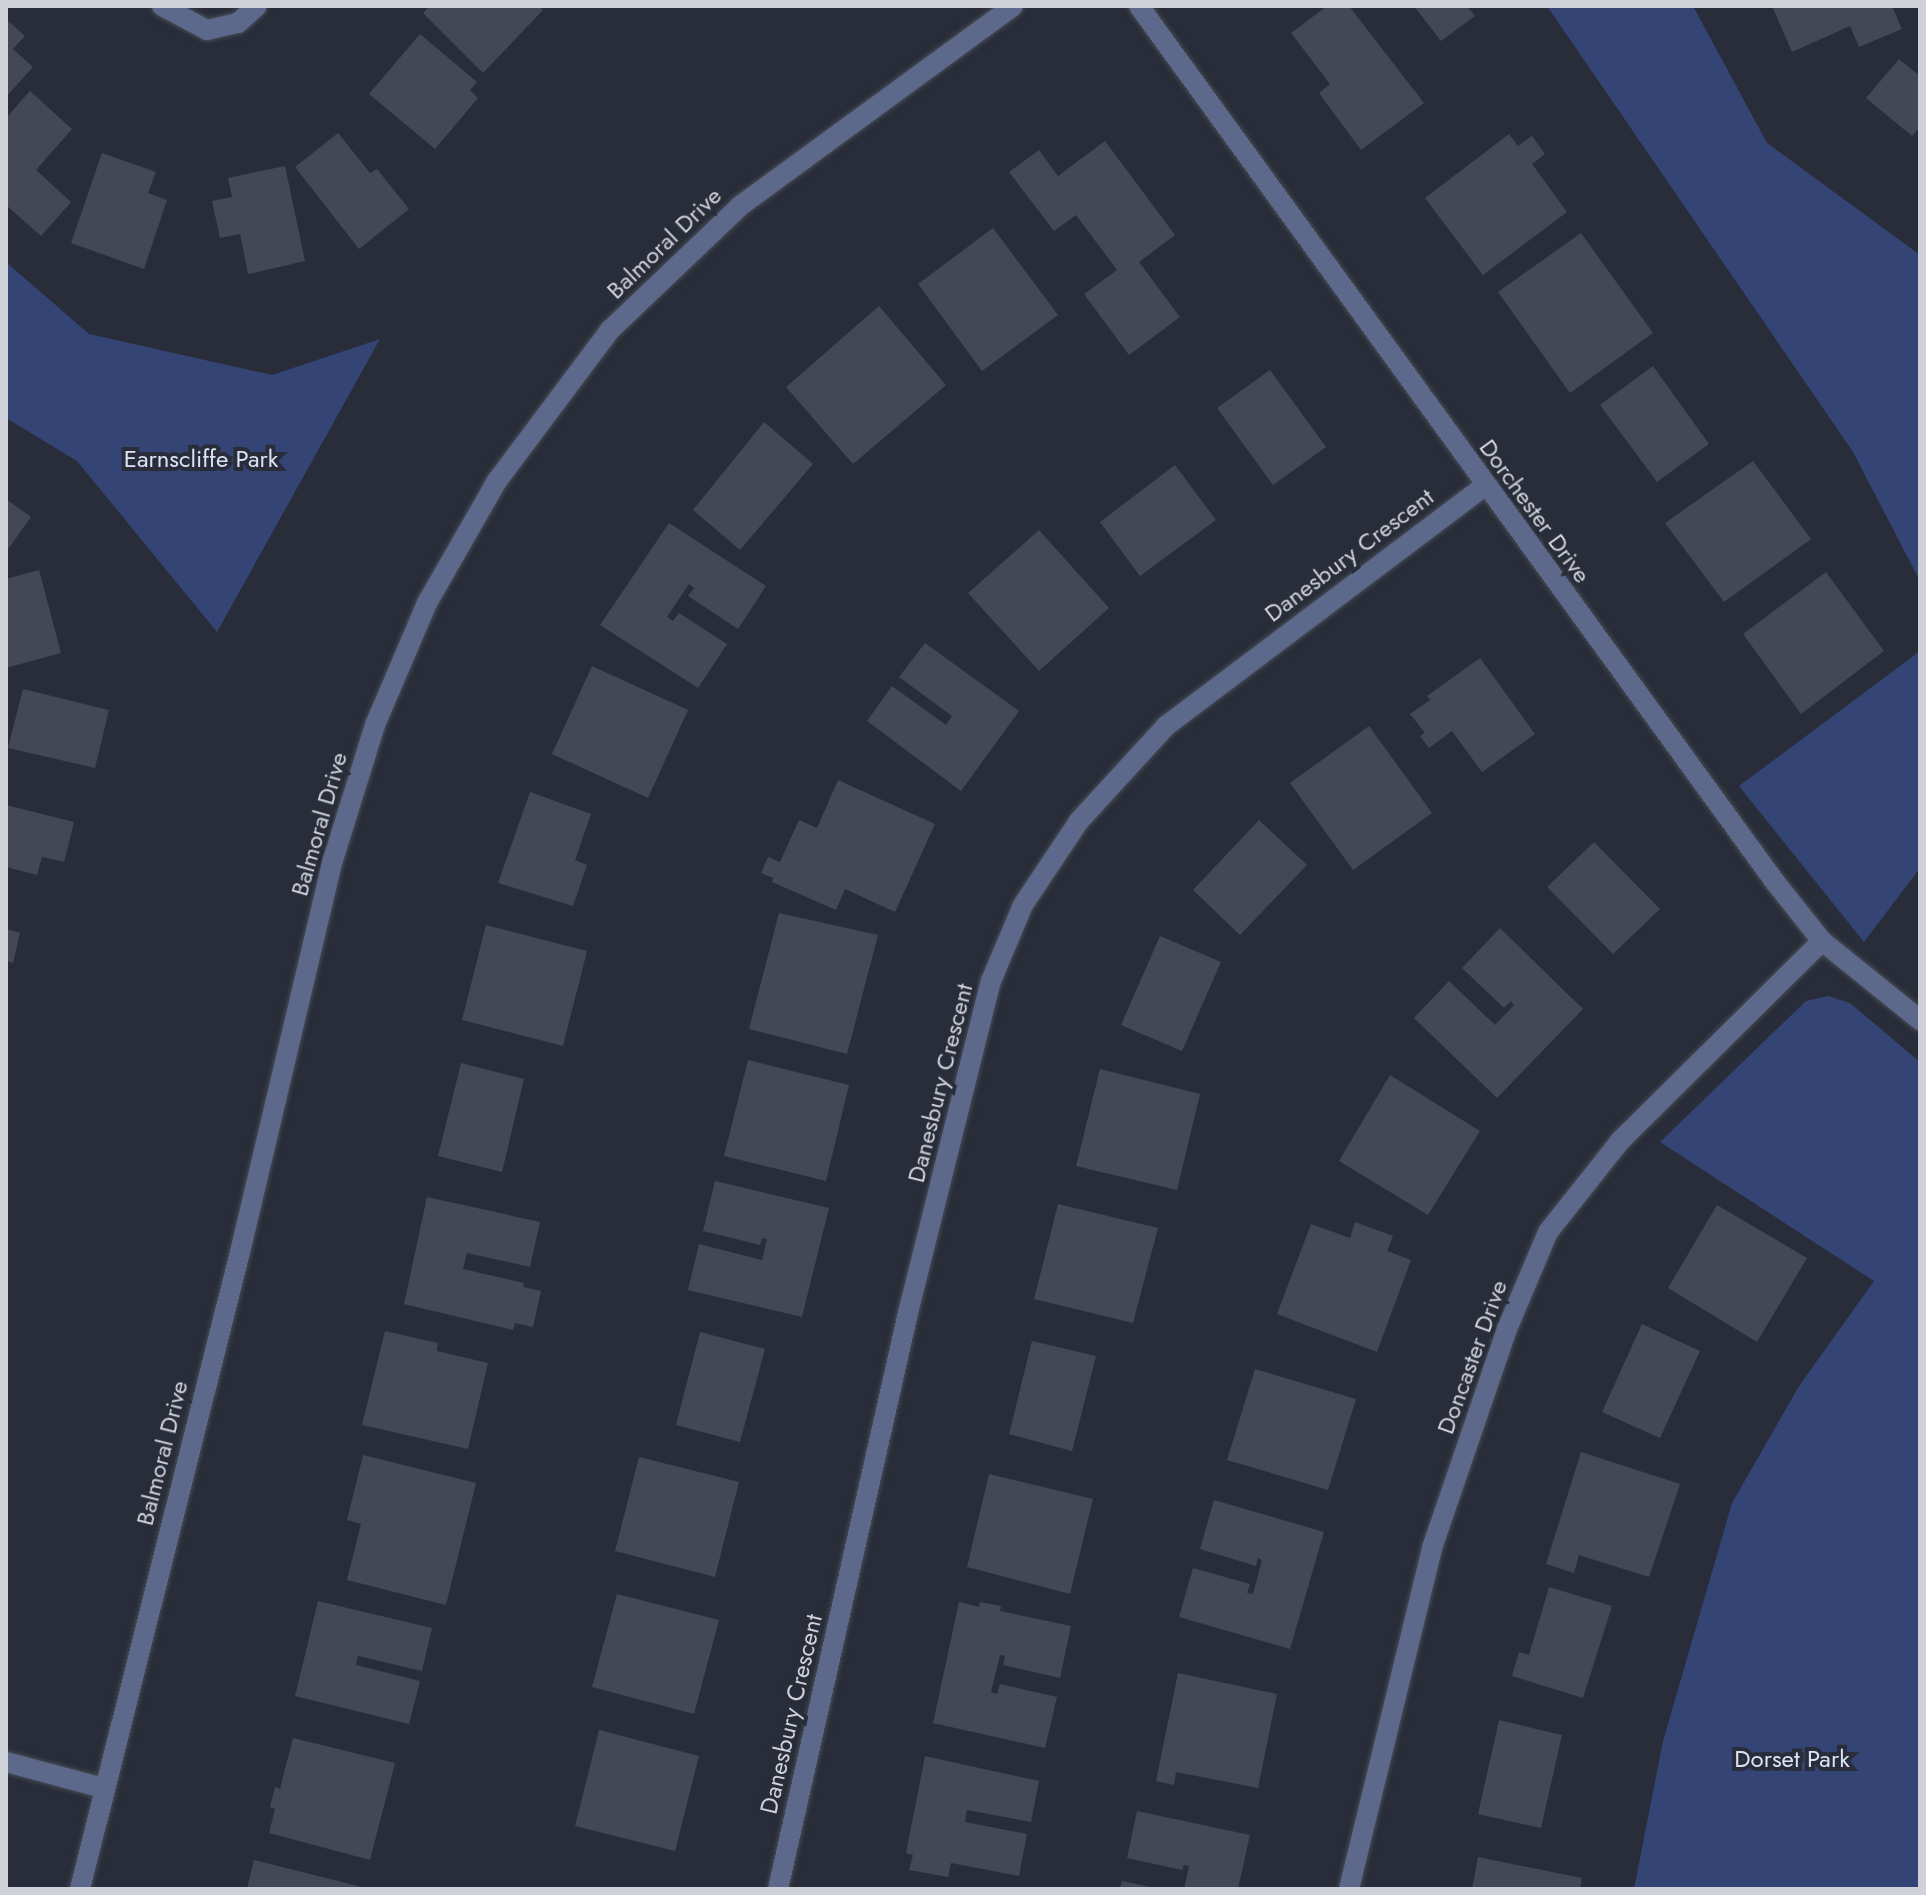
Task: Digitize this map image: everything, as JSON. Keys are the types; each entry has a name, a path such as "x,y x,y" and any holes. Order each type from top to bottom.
{"street":[{"path":"162,6 207,30 238,23 257,6"},
{"name":"Balmoral Drive","path":"80,1889 241,1248 333,860 375,725 427,603 497,481 610,330 740,206 1013,6"},
{"name":"Dorchester Drive","path":"1139,6 1484,486 1775,882 1822,941 1920,1020"},
{"name":"Danesbury Crescent","path":"778,1889 927,1238 991,981 1023,905 1079,821 1166,726 1484,486"},
{"name":"Doncaster Drive","path":"1349,1889 1432,1548 1507,1329 1548,1232 1620,1141 1822,941"},
{"path":"6,1762 103,1788"}],"green space":[{"path":"1547,6 1693,6 1767,143 1920,255 1920,581 1853,452"},
{"name":"Earnscliffe Park","path":"6,262 89,334 272,375 380,339 217,632 77,461 6,418"},
{"path":"1920,651 1920,868 1864,942 1739,786"},
{"name":"Dorset Park","path":"1828,996 1850,1003 1920,1062 1920,1883 1917,1889 1634,1889 1663,1741 1732,1503 1799,1386 1874,1281 1660,1142 1806,1001"}],"building":[{"path":"430,6 539,6 543,10 483,73 423,13"},
{"path":"1327,6 1349,6 1424,103 1361,150 1319,93 1330,84 1291,33"},
{"path":"1414,6 1467,6 1475,16 1441,41"},
{"path":"1772,6 1892,6 1902,29 1859,47 1850,26 1792,52"},
{"path":"6,19 25,36 13,49 33,67 6,97"},
{"path":"420,34 477,82 470,90 478,98 435,149 369,94"},
{"path":"1899,59 1920,76 1920,127 1912,136 1866,98"},
{"path":"30,91 72,129 36,170 71,202 41,236 6,205 6,118"},
{"path":"338,133 370,173 377,169 409,209 359,249 295,167"},
{"path":"1509,134 1518,146 1532,136 1545,154 1532,164 1567,212 1483,275 1425,198"},
{"path":"1105,141 1175,235 1139,262 1180,317 1129,355 1084,294 1117,270 1076,215 1054,231 1009,172 1039,150 1058,176"},
{"path":"102,153 156,172 148,193 167,200 144,269 71,243"},
{"path":"285,166 305,261 248,274 240,234 220,238 212,201 232,197 228,178"},
{"path":"993,228 1058,315 982,371 918,284"},
{"path":"1581,233 1653,333 1570,393 1498,292"},
{"path":"879,306 946,385 853,464 786,387"},
{"path":"1653,366 1709,444 1657,482 1600,405"},
{"path":"1270,370 1326,447 1273,485 1217,408"},
{"path":"764,422 813,464 740,550 693,510"},
{"path":"1753,461 1811,539 1724,602 1665,523"},
{"path":"1175,465 1216,520 1140,576 1100,522"},
{"path":"6,499 31,517 6,552"},
{"path":"669,523 766,586 738,629 688,596 694,588 689,584 667,617 673,621 679,613 727,644 698,688 600,625"},
{"path":"1039,530 1109,608 1039,671 968,593"},
{"path":"39,570 61,653 6,668 6,579"},
{"path":"1826,572 1884,651 1801,714 1743,634"},
{"path":"925,643 1019,711 961,791 867,721 892,686 946,725 952,716 899,677"},
{"path":"1480,658 1535,734 1482,772 1452,731 1429,748 1420,736 1425,733 1410,714 1430,700 1427,696"},
{"path":"592,666 688,710 648,798 552,754"},
{"path":"23,689 109,710 95,768 8,748"},
{"path":"1369,726 1432,813 1353,870 1290,783"},
{"path":"838,780 935,824 895,912 845,889 836,910 772,882 773,878 761,873 768,857 780,862 799,820 817,828"},
{"path":"530,792 591,814 575,860 587,865 573,906 498,883"},
{"path":"6,805 74,822 64,862 42,857 37,875 6,867"},
{"path":"1259,820 1307,865 1240,935 1193,890"},
{"path":"1594,842 1660,909 1613,954 1547,887"},
{"path":"779,913 878,935 847,1054 749,1029"},
{"path":"486,925 587,951 563,1046 462,1020"},
{"path":"1500,928 1583,1009 1497,1098 1414,1018 1449,981 1495,1025 1514,1005 1511,1001 1504,1008 1462,968"},
{"path":"6,929 20,933 13,963 6,961"},
{"path":"1160,936 1221,962 1182,1051 1121,1025"},
{"path":"748,1060 849,1085 826,1181 724,1156"},
{"path":"461,1063 524,1079 502,1172 438,1156"},
{"path":"1100,1069 1200,1094 1177,1190 1076,1166"},
{"path":"1390,1075 1480,1131 1428,1215 1339,1161"},
{"path":"715,1181 829,1208 802,1317 688,1290 699,1244 762,1260 767,1239 762,1238 760,1245 703,1231"},
{"path":"427,1197 540,1222 530,1267 467,1253 463,1269 524,1283 523,1287 541,1291 533,1327 515,1323 513,1330 404,1304"},
{"path":"1058,1204 1158,1228 1133,1323 1034,1299"},
{"path":"1717,1205 1807,1258 1757,1342 1668,1288"},
{"path":"1355,1222 1393,1236 1387,1251 1411,1260 1377,1352 1277,1314 1311,1224 1350,1238"},
{"path":"1642,1324 1700,1351 1660,1438 1602,1412"},
{"path":"385,1331 438,1343 437,1351 488,1363 468,1449 362,1425"},
{"path":"700,1332 765,1349 740,1442 676,1425"},
{"path":"1032,1341 1096,1356 1072,1451 1009,1434"},
{"path":"1255,1369 1356,1399 1328,1490 1227,1460"},
{"path":"1581,1452 1680,1484 1649,1577 1579,1555 1574,1573 1546,1564"},
{"path":"363,1455 476,1483 446,1605 347,1580 361,1524 347,1520"},
{"path":"639,1457 739,1482 715,1577 615,1551"},
{"path":"989,1474 1093,1499 1070,1594 967,1567"},
{"path":"1214,1500 1324,1532 1290,1649 1179,1617 1193,1568 1250,1584 1247,1593 1253,1594 1262,1560 1258,1558 1256,1566 1200,1549"},
{"path":"1549,1587 1612,1606 1583,1698 1512,1676 1519,1652 1529,1655"},
{"path":"617,1594 719,1620 694,1714 592,1687"},
{"path":"318,1601 432,1628 422,1671 358,1656 356,1665 420,1681 409,1724 295,1696"},
{"path":"959,1602 979,1607 980,1602 1001,1606 1000,1611 1071,1626 1060,1678 1003,1665 1005,1656 1000,1655 991,1692 997,1694 1000,1684 1057,1697 1045,1748 933,1723"},
{"path":"1178,1673 1277,1694 1258,1788 1176,1772 1174,1785 1156,1781"},
{"path":"1499,1720 1562,1735 1541,1828 1478,1814"},
{"path":"599,1730 699,1756 675,1851 575,1826"},
{"path":"293,1738 395,1763 370,1860 269,1833 275,1809 270,1807 275,1787 280,1789"},
{"path":"925,1756 1039,1781 1031,1822 967,1810 965,1822 1027,1834 1019,1876 951,1863 948,1877 909,1870 913,1855 906,1853"},
{"path":"1137,1811 1250,1835 1238,1889 1184,1889 1189,1866 1184,1865 1182,1870 1127,1858"},
{"path":"1478,1857 1582,1878 1580,1889 1472,1889"},
{"path":"254,1860 366,1888 366,1889 247,1889"},
{"path":"1122,1881 1155,1888 1155,1889 1120,1889"}]}
